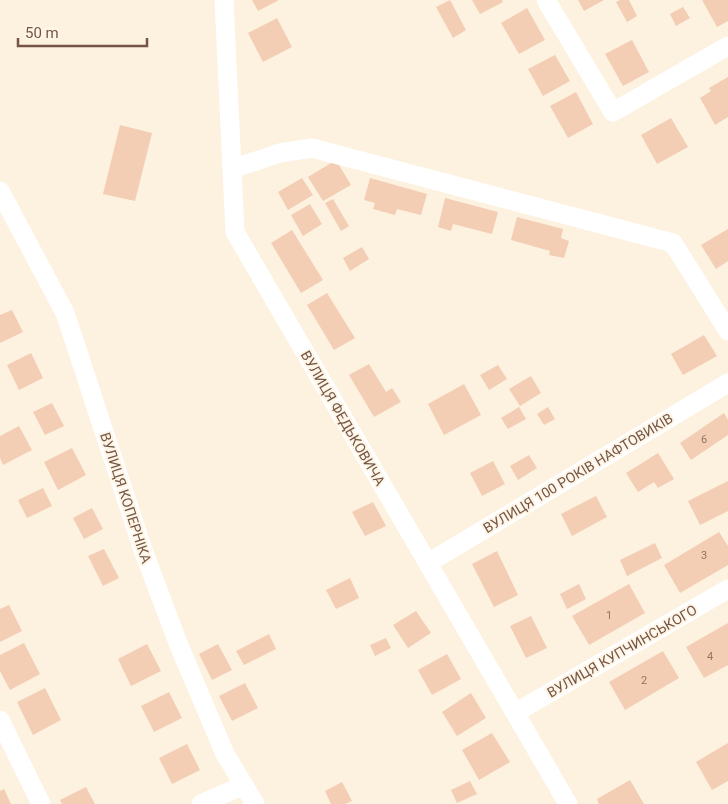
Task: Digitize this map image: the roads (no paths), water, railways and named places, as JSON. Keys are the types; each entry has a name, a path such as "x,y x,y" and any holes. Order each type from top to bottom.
{"street":[{"name":"ВУЛИЦЯ ФЕДЬКОВИЧА","path":"224,0 235,232 568,804"},
{"path":"546,0 613,112 728,46"},
{"path":"232,169 280,153 312,148 674,243 728,330"},
{"name":"ВУЛИЦЯ КОПЕРНІКА","path":"0,191 65,313 143,550 178,643 225,754 255,804"},
{"name":"ВУЛИЦЯ 100 РОКІВ НАФТОВИКІВ","path":"428,563 728,383"},
{"name":"ВУЛИЦЯ КУПЧИНСЬКОГО","path":"515,713 728,588"},
{"path":"0,720 41,804"},
{"path":"201,804 244,785"}]}
